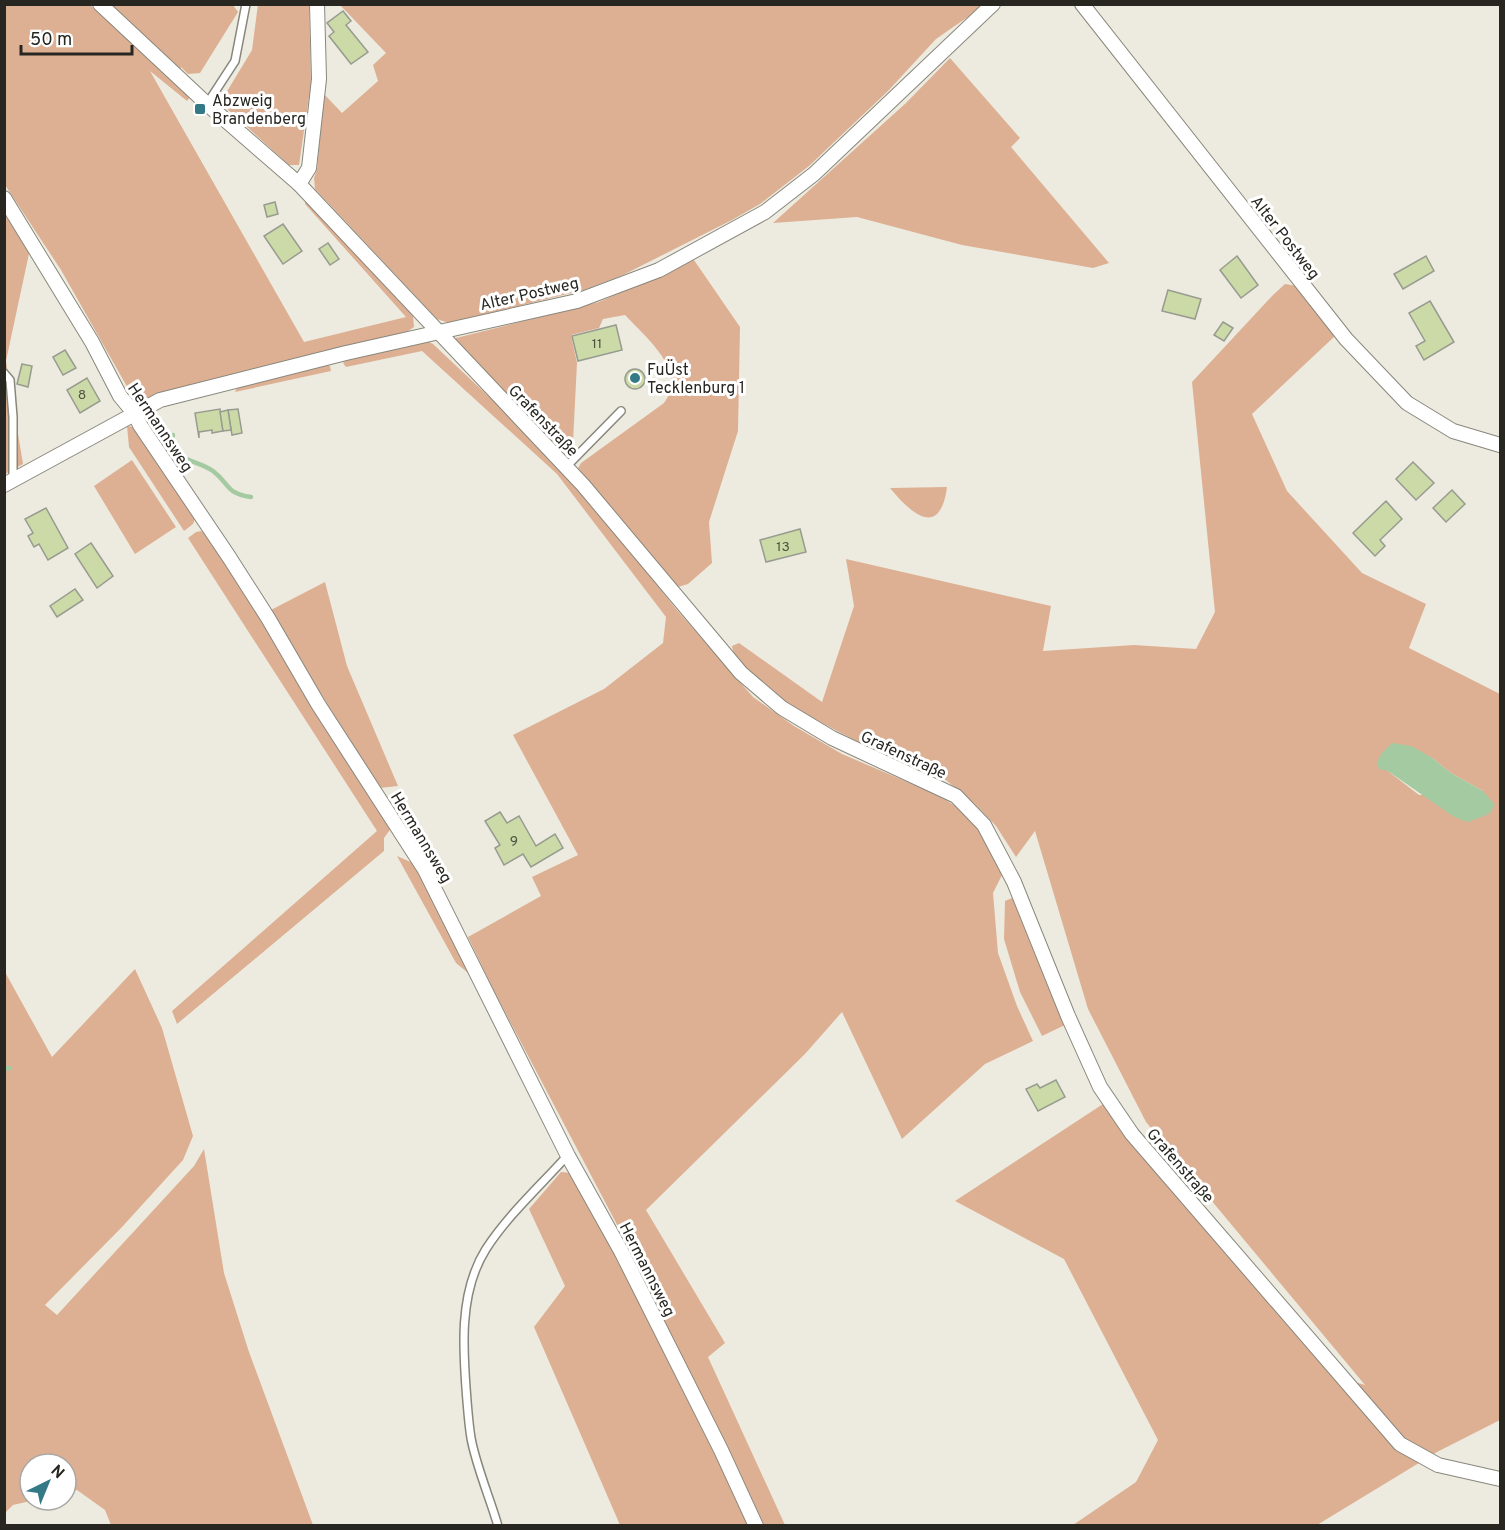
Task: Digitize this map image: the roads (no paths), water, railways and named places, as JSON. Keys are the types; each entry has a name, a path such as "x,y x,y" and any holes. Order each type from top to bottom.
{"street":[{"name":"Grafenstraße","path":"99,4 207,104 299,184 583,484 741,673 782,708 832,738 956,796 984,825 1014,882 1068,1016 1100,1087 1132,1134 1400,1444 1438,1465 1500,1479"},
{"path":"299,184 309,168 319,79 317,4"},
{"name":"Alter Postweg","path":"9,483 160,400 346,352 577,301 659,270 765,212 814,174 993,4"},
{"name":"Alter Postweg","path":"1082,4 1354,347 1407,403 1453,431 1500,446"},
{"name":"Hermannsweg","path":"4,198 92,342 120,396 134,413 257,600 318,704 425,870 568,1156 621,1251 721,1450 756,1526"}],"lane":[{"path":"207,104 235,61 246,4"},
{"path":"4,373 10,380 14,417 9,483"},
{"path":"566,467 621,411"},
{"path":"498,1526 471,1439 464,1368 467,1303 474,1275 485,1251 503,1227 568,1156"}],"waterway":[{"path":"173,435 171,443 178,454 213,471 236,493 251,497"},
{"path":"4,1069 10,1068"}],"place":[{"name":"Abzweig Brandenberg","path":"200,109"},
{"name":"FuÜst Tecklenburg 1","path":"635,378"}]}
